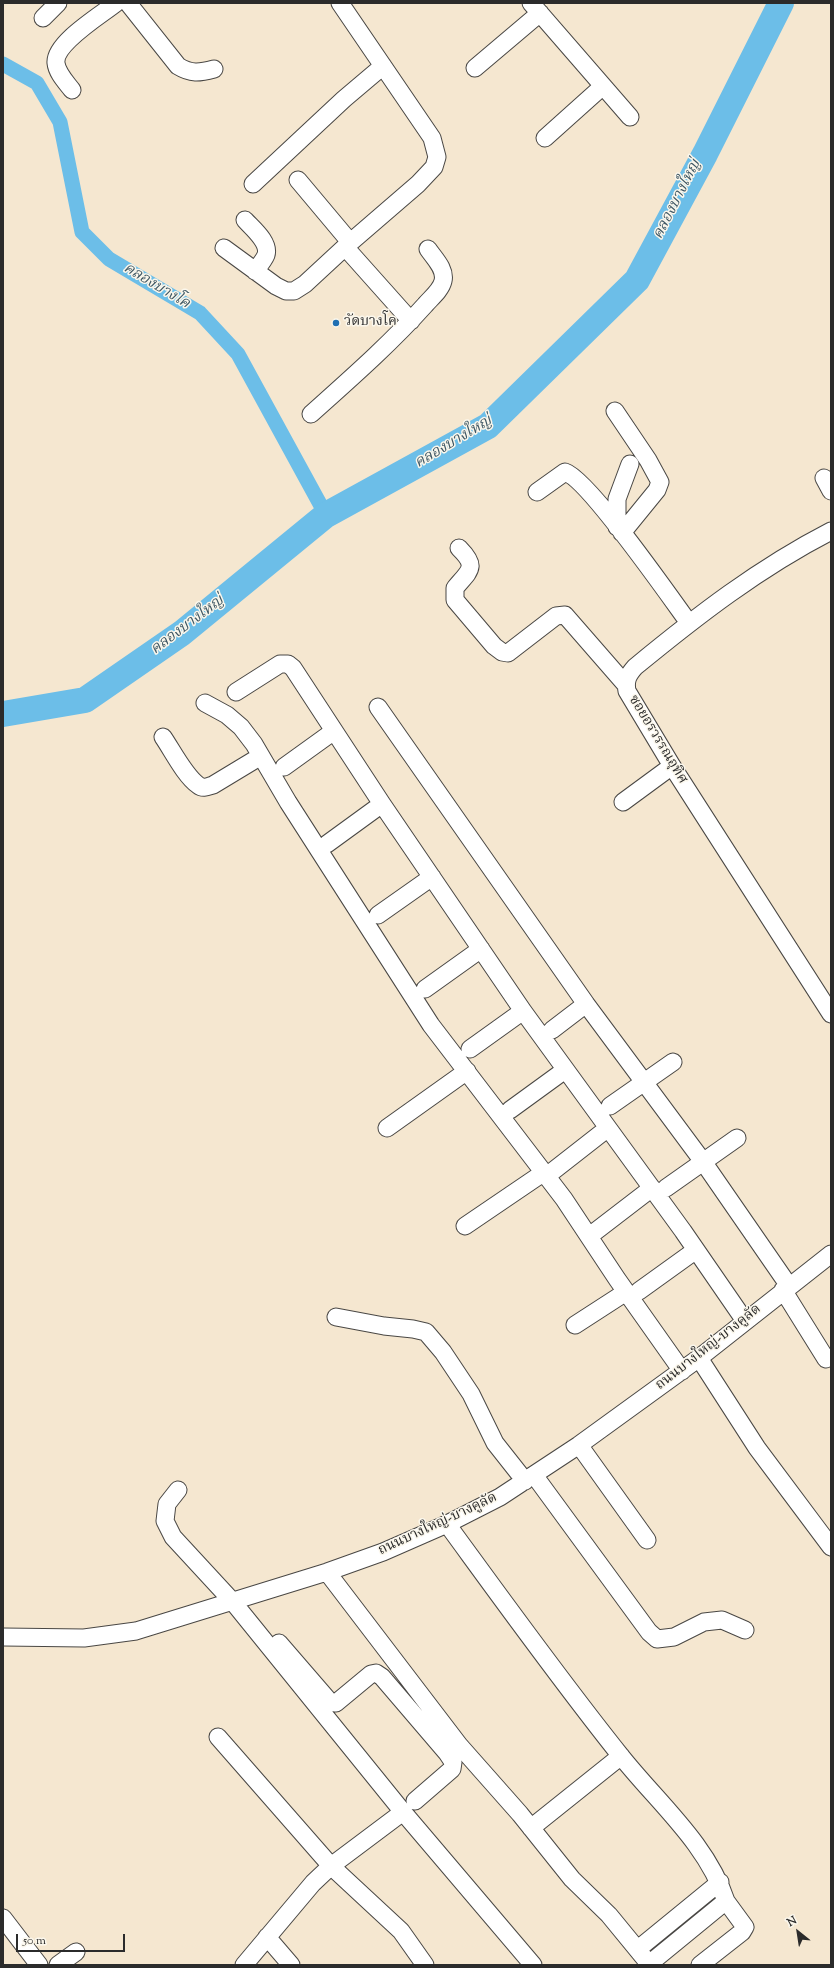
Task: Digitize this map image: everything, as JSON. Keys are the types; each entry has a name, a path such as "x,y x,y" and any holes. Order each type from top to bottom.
{"street":[{"path":"43,18 58,3"},
{"path":"72,90 58,71 56,63 58,53 71,37 116,3"},
{"path":"128,3 178,66 188,72 199,73 214,69"},
{"path":"224,248 255,271 286,291 294,291 306,284 347,244 418,184 434,167 437,157 432,138 340,3"},
{"path":"475,68 535,8 630,117"},
{"path":"253,184 344,99 383,66"},
{"path":"545,138 603,86"},
{"path":"298,180 347,244 411,321"},
{"path":"245,220 263,240 267,248 266,255 255,271"},
{"path":"311,414 411,321 443,282 442,268 428,249"},
{"path":"615,411 648,460 660,482 657,490 619,530"},
{"path":"619,530 617,499 630,464"},
{"path":"537,492 565,472 576,478 590,493 619,530 689,623"},
{"name":"ซอยอรวรรณอุทิศ","path":"831,531 759,572 689,623 635,667 626,680 627,691 672,766 831,1014"},
{"path":"459,548 469,558 471,565 468,572 454,588 455,600 494,646 502,652 508,653 556,616 565,615 626,685"},
{"path":"236,692 280,664 288,664 523,1011 608,1128 659,1188 696,1250 745,1321"},
{"path":"205,703 227,715 241,727 261,756 288,802 431,1025 548,1172 564,1200 633,1292 682,1371"},
{"path":"378,707 586,1004 704,1163 786,1288 826,1359"},
{"path":"284,767 334,731"},
{"path":"164,737 190,777 198,785 205,788 213,785 261,756"},
{"path":"623,802 672,766"},
{"path":"327,844 382,804"},
{"path":"378,915 432,877"},
{"path":"425,988 481,948"},
{"path":"552,1030 586,1004"},
{"path":"470,1049 523,1011"},
{"path":"610,1106 674,1062"},
{"path":"510,1110 565,1070"},
{"path":"387,1128 467,1071"},
{"path":"464,1226 548,1172 608,1128"},
{"path":"596,1231 659,1188 704,1163 737,1138"},
{"path":"575,1325 633,1292 696,1250"},
{"name":"ถนนบางใหญ่-บางคูลัด","path":"3,1637 84,1638 136,1631 327,1572 383,1552 447,1524 500,1497 579,1445 682,1371 831,1254"},
{"path":"336,1317 426,1332 443,1352 471,1394 495,1444 530,1478 644,1626 657,1640 674,1637 704,1622 722,1620 745,1630"},
{"path":"699,1358 757,1448 831,1547"},
{"path":"579,1445 647,1540"},
{"path":"178,1490 167,1504 165,1521 172,1538 233,1602 253,1629 409,1806 533,1965"},
{"path":"447,1524 621,1756 707,1858 720,1882 726,1901 744,1927 742,1932 700,1965"},
{"path":"327,1572 459,1746 531,1828 572,1879 609,1914 650,1964 726,1901"},
{"path":"244,1965 266,1936 330,1866 409,1806 452,1768 453,1762 448,1753 382,1677 376,1673 371,1674 336,1703 330,1702 267,1628 260,1626 253,1629"},
{"path":"218,1737 330,1866 401,1931 426,1965"},
{"path":"531,1828 621,1756"},
{"path":"638,1949 720,1882"},
{"path":"3,1918 39,1965"},
{"path":"266,1936 291,1965"},
{"path":"58,1965 76,1952"}],"waterway":[{"name":"คลองบางใหญ่","path":"3,714 85,700 182,633 326,515 488,426 637,280 705,154 781,3"},
{"name":"คลองบางโค","path":"3,64 37,83 60,122 82,232 109,259 200,313 238,354 326,515"}],"place":[{"name":"วัดบางโค","path":"336,323"}]}
